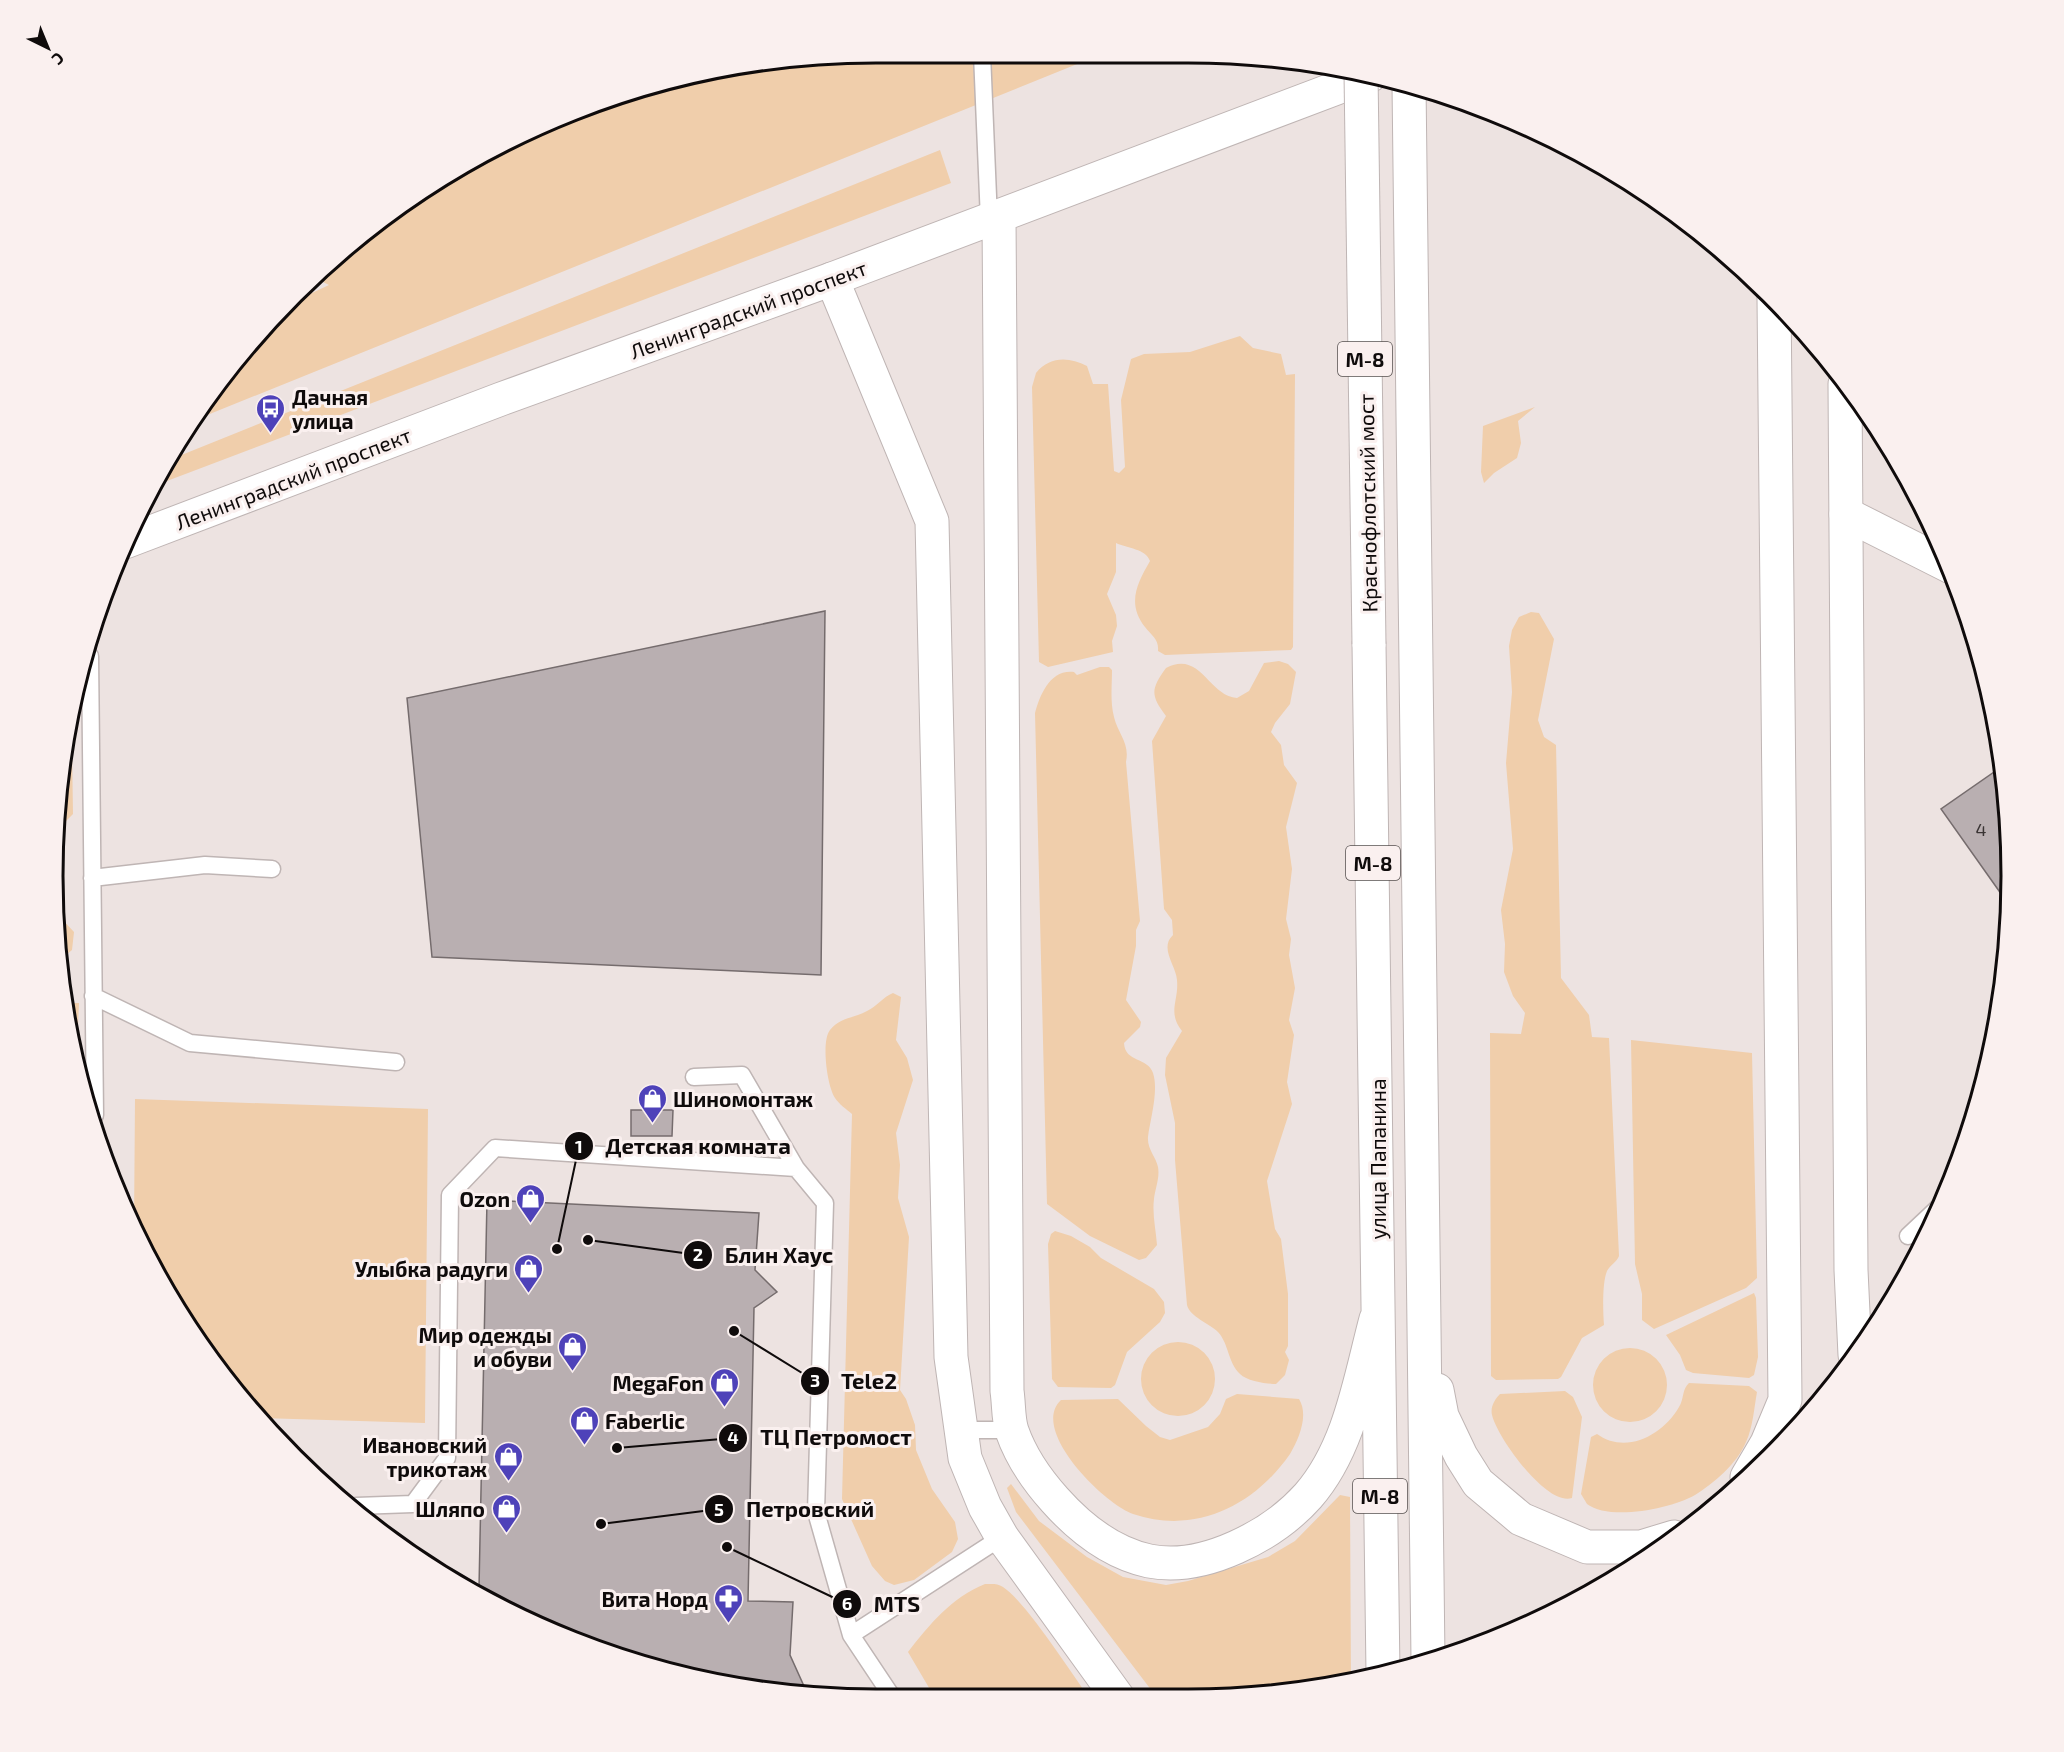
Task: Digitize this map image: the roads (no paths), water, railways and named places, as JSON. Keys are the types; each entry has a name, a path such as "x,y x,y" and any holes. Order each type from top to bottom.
{"main road":[{"name":"Ленинградский проспект","path":"137,537 501,399 832,279 1355,81"},
{"name":"Краснофлотский мост","path":"1361,82 1369,644"},
{"name":"М-8","path":"1409,94 1423,1085 1428,1652"},
{"path":"994,218 1007,1391 1011,1430 1024,1459 1041,1484 1091,1535 1123,1552 1150,1561 1178,1562 1213,1555 1246,1544 1284,1519 1315,1486 1335,1457 1351,1416 1376,1319"},
{"path":"832,279 932,521 951,1357 959,1430 969,1468 984,1507 1002,1537 1112,1689"},
{"path":"1761,1452 1785,1400 1774,313"},
{"path":"1845,398 1851,1246 1854,1341"},
{"path":"1846,514 1937,560"},
{"name":"улица Папанина","path":"1369,644 1377,1082 1376,1319 1383,1665"},
{"path":"1425,1311 1442,1416 1461,1456 1478,1483 1521,1520 1587,1547 1641,1547 1651,1544"}],"lane":[{"path":"983,63 994,218"},
{"path":"90,670 95,1099"},
{"path":"92,878 205,865 272,869"},
{"path":"93,996 190,1043 396,1062"},
{"path":"694,1077 742,1075 796,1168 825,1203 816,1512 852,1635 887,1689"},
{"path":"363,1506 413,1504 447,1458 450,1195 495,1148 796,1168"},
{"path":"1908,1236 1924,1221"},
{"path":"959,1430 1011,1430"},
{"path":"852,1635 1002,1537"}],"place":[{"name":"Дачная улица","path":"271,434"},
{"name":"Шиномонтаж","path":"652,1124"},
{"name":"Ozon","path":"531,1224"},
{"name":"Блин Хаус","path":"588,1240"},
{"name":"Детская комната","path":"557,1249"},
{"name":"Улыбка радуги","path":"529,1294"},
{"name":"Tele2","path":"734,1331"},
{"name":"Мир одежды и обуви","path":"573,1372"},
{"name":"MegaFon","path":"725,1408"},
{"name":"Faberlic","path":"584,1446"},
{"name":"ТЦ Петромост","path":"617,1448"},
{"name":"Ивановский трикотаж","path":"508,1482"},
{"name":"Петровский","path":"601,1524"},
{"name":"Шляпо","path":"506,1534"},
{"name":"MTS","path":"727,1547"},
{"name":"Вита Норд","path":"729,1624"}]}
